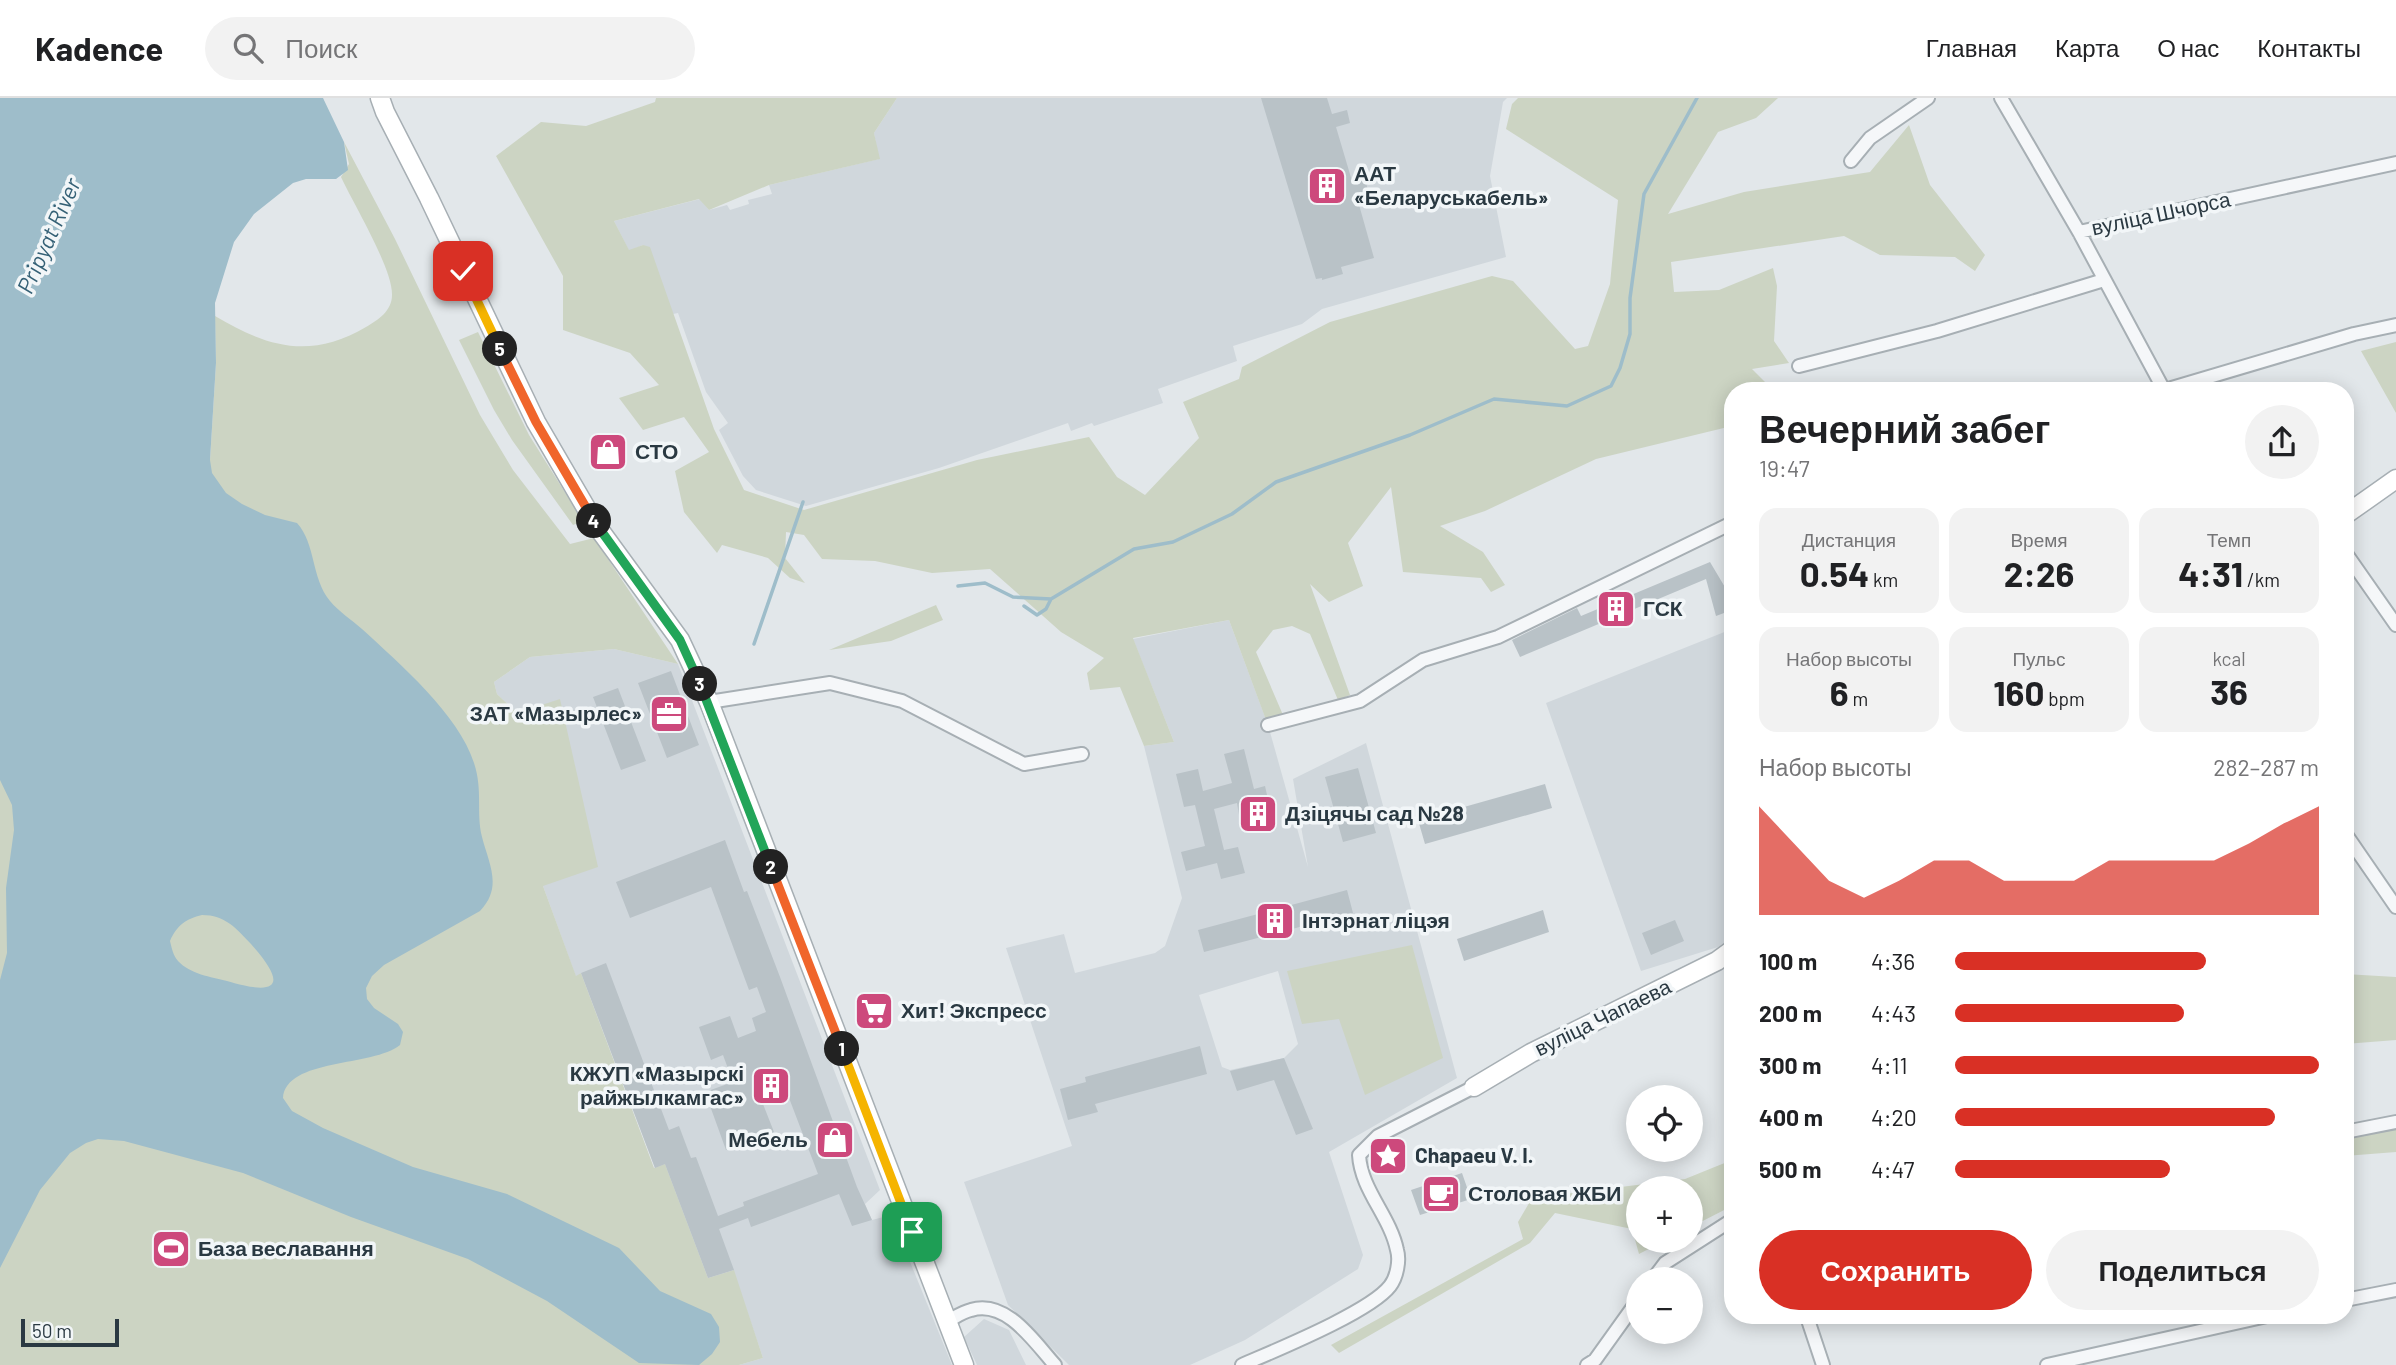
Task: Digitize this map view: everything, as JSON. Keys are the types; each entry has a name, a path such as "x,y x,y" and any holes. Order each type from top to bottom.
{"street":[{"path":"380,98 384,112 429,198 536,422 596,524 680,640 709,702 964,1365"},
{"path":"1851,161 1870,138 1928,98"},
{"name":"вуліца Шчорса","path":"2001,98 2079,232 2396,163"},
{"path":"2079,232 2160,382"},
{"path":"1799,366 1937,331 2104,280"},
{"path":"2191,382 2396,324"},
{"path":"2354,509 2396,479"},
{"path":"1268,725 1360,701 1423,660 1498,637 1724,527"},
{"path":"2354,565 2396,625"},
{"path":"709,702 830,683 902,701 1024,764 1082,754"},
{"path":"2354,851 2396,908"},
{"name":"вуліца Чапаева","path":"1474,1087 1531,1052 1724,956"},
{"path":"1242,1365 1368,1303 1391,1286 1398,1267 1397,1249 1360,1170 1359,1155 1378,1136 1474,1087"},
{"path":"2354,1130 2396,1122"},
{"path":"1662,1267 1724,1225"},
{"path":"2354,1298 2396,1290"},
{"path":"946,1322 973,1309 998,1312 1018,1324 1055,1365"},
{"path":"1587,1365 1595,1360 1626,1317"},
{"path":"1809,1324 1822,1365"},
{"path":"2046,1365 2231,1324"}],"shaded area":[{"name":"ААТ «Беларуськабель»","path":"897,98 1507,98 1503,102 1490,176 1506,257 1322,309 1302,324 1233,346 1237,361 1158,389 1163,403 1071,431 1068,423 939,468 806,506 756,490 743,476 719,430 728,423 706,392 678,313 673,314 643,245 629,251 614,221 700,199 709,210 727,205 730,210 749,204 748,200 772,194 769,185 879,159 874,133"},
{"path":"1229,620 1268,725 1308,867 1293,779 1366,743 1457,1078 1329,1152 1363,1255 1358,1269 1245,1340 1190,1365 1069,1365 1008,1305 964,1182 1072,1146 1006,948 1064,934 1075,973 1155,953 1165,946 1182,898 1144,746 1174,742 1133,639","holes":["1278,971 1298,1044 1284,1058 1230,1070 1222,1067 1199,995"]},
{"path":"1724,632 1724,943 1718,947 1641,971 1546,703"},
{"name":"КЖУП «Мазырскі райжылкамгас»","path":"614,649 678,664 880,1190 865,1204 872,1220 891,1215 952,1365 739,1365 763,1358 733,1270 708,1278 665,1165 655,1168 581,973 576,977 543,886 560,700 517,713 497,694 494,682 530,657"},
{"path":"984,1319 1009,1330 1026,1365 977,1365 964,1337"}],"green space":[{"path":"656,98 897,98 874,133 880,159 769,185 709,210 699,199 614,221 629,250 643,245 650,247 714,429 744,490 804,510 977,460 1089,437 1117,477 1145,495 1199,438 1183,402 1239,379 1242,367 1330,322 1492,276 1513,281 1575,349 1588,346 1610,284 1618,200 1506,129 1512,104 1518,98 1778,98 1756,118 1718,132 1668,214 1744,192 1870,172 1909,125 1930,185 1985,255 1975,271 1955,257 1880,255 1844,236 1671,262 1674,292 1719,290 1773,268 1777,286 1774,341 1789,363 1752,369 1765,382 1724,382 1724,428 1596,459 1485,511 1440,526 1483,552 1505,585 1491,592 1481,578 1403,572 1391,487 1348,543 1363,586 1329,602 1310,584 1350,695 1338,700 1310,634 1292,626 1273,630 1256,652 1283,715 1266,720 1229,620 1133,638 1174,742 1144,746 1120,687 1090,690 1087,673 1104,658 1061,632 990,569 932,573 875,561 822,559 804,535 786,532 785,558 805,583 790,578 768,558 722,545 717,553 684,512 675,471 709,452 684,417 643,430 619,398 659,385 630,353 563,330 563,276 496,156 541,122 586,126 655,102"},
{"path":"344,142 395,239 480,415 513,470 570,544 594,538 678,664 614,649 530,657 494,682 497,694 517,713 560,699 598,867 543,886 576,976 581,973 654,1168 665,1164 708,1278 734,1270 763,1358 739,1365 0,1365 0,622 210,460 216,363 215,316 271,342 307,346 326,344 346,337 380,318 390,306 391,284 386,269 341,177 349,164"},
{"path":"478,332 529,435 583,521 573,525 512,440 494,410 459,340"},
{"path":"2396,342 2396,413 2361,351"},
{"path":"936,605 943,620 891,641 829,650"},
{"path":"1412,945 1443,1058 1365,1095 1339,1019 1302,1024 1287,971"},
{"path":"2354,975 2396,977 2396,1040 2354,1043"},
{"path":"2396,1129 2396,1152 2354,1155 2354,1136"},
{"path":"1724,1163 1724,1210 1703,1221 1703,1176 1692,1176"},
{"path":"1626,1186 1626,1228 1555,1213 1530,1243 1339,1353 1331,1345 1523,1239 1518,1222 1532,1198"}],"water":[{"name":"Pripyat River","path":"0,98 323,98 344,142 348,170 336,179 306,179 293,183 254,214 234,242 215,303 216,363 210,460 212,473 226,493 242,504 265,515 297,523 308,541 320,582 330,601 410,674 442,708 455,727 466,745 477,773 480,828 491,866 493,884 487,902 480,911 384,965 372,976 366,988 367,999 374,1008 398,1024 403,1032 400,1045 371,1057 314,1069 288,1085 283,1098 292,1111 323,1128 413,1167 507,1194 619,1248 660,1291 711,1314 719,1327 720,1342 712,1354 699,1365 639,1363 547,1301 468,1259 351,1217 243,1173 124,1141 98,1139 70,1153 40,1190 0,1268 0,980 7,953 6,888 14,830 12,805 0,780","holes":["210,916 230,924 251,944 270,969 272,983 267,987 245,986 201,974 178,961 170,941 176,931 191,918"]}],"building":[{"name":"ААТ «Беларуськабель»","path":"1261,98 1327,98 1332,114 1347,110 1350,123 1336,127 1352,181 1365,178 1368,191 1356,194 1374,258 1341,267 1343,274 1316,279"},
{"name":"СТО","path":"619,441 623,450 597,464 593,455"},
{"name":"ГСК","path":"1710,562 1724,586 1724,613 1716,616 1706,579 1520,657 1512,640 1577,608 1581,616"},
{"name":"ЗАТ «Мазырлес»","path":"671,671 699,745 667,758 638,683"},
{"name":"ЗАТ «Мазырлес»","path":"618,688 646,761 621,770 593,697"},
{"name":"Дзіцячы сад №28","path":"1244,749 1254,789 1265,786 1271,813 1249,819 1248,813 1239,815 1237,803 1214,809 1224,850 1238,847 1245,873 1221,879 1217,863 1186,871 1181,852 1205,846 1195,805 1184,807 1176,774 1198,769 1203,791 1232,783 1224,754"},
{"path":"1358,768 1376,833 1343,842 1325,777"},
{"path":"1545,784 1552,808 1425,844 1418,820"},
{"name":"КЖУП «Мазырскі райжылкамгас»","path":"725,840 744,892 747,891 857,1187 872,1220 852,1226 839,1194 751,1227 748,1218 719,1229 734,1270 708,1278 665,1164 655,1168 581,973 606,963 669,1130 679,1126 691,1158 696,1157 718,1216 744,1206 743,1202 818,1174 786,1090 761,1099 774,1132 726,1150 705,1092 733,1082 723,1055 711,1060 699,1027 730,1016 738,1038 756,1031 752,1018 766,1012 757,987 749,990 711,887 630,918 616,882"},
{"name":"Інтэрнат ліцэя","path":"1347,890 1353,913 1204,952 1198,930"},
{"path":"1543,910 1549,932 1464,961 1457,939"},
{"path":"1675,920 1684,941 1651,955 1642,933"},
{"path":"1200,1046 1207,1074 1095,1104 1098,1112 1068,1120 1060,1089 1086,1082 1085,1077"},
{"path":"1284,1058 1313,1129 1296,1135 1274,1080 1237,1091 1230,1071"},
{"name":"Столовая ЖБИ","path":"1462,1173 1471,1199 1420,1215 1411,1190"},
{"name":"База веславання","path":"182,1231 190,1261 160,1268 153,1236"}],"waterway":[{"path":"958,586 985,583 1013,597 1051,599 1134,549 1173,542 1232,514 1276,482 1410,435 1494,399 1567,406 1611,386 1620,368 1630,334 1630,298 1644,194 1697,98"},
{"path":"754,644 803,502"},
{"path":"1024,606 1037,615 1046,609 1051,599"}],"place":[{"name":"ААТ «Беларуськабель»","path":"1327,186"},
{"name":"СТО","path":"608,452"},
{"name":"ГСК","path":"1616,609"},
{"name":"ЗАТ «Мазырлес»","path":"669,714"},
{"name":"Дзіцячы сад №28","path":"1258,814"},
{"name":"Інтэрнат ліцэя","path":"1275,921"},
{"name":"Хит! Экспресс","path":"874,1011"},
{"name":"КЖУП «Мазырскі райжылкамгас»","path":"771,1086"},
{"name":"Мебель","path":"835,1140"},
{"name":"Chapaeu V. I.","path":"1388,1156"},
{"name":"Столовая ЖБИ","path":"1441,1194"},
{"name":"База веславання","path":"171,1249"}],"route":[{"path":"463,271 536,422 596,524 680,640 709,702 912,1232"}]}
